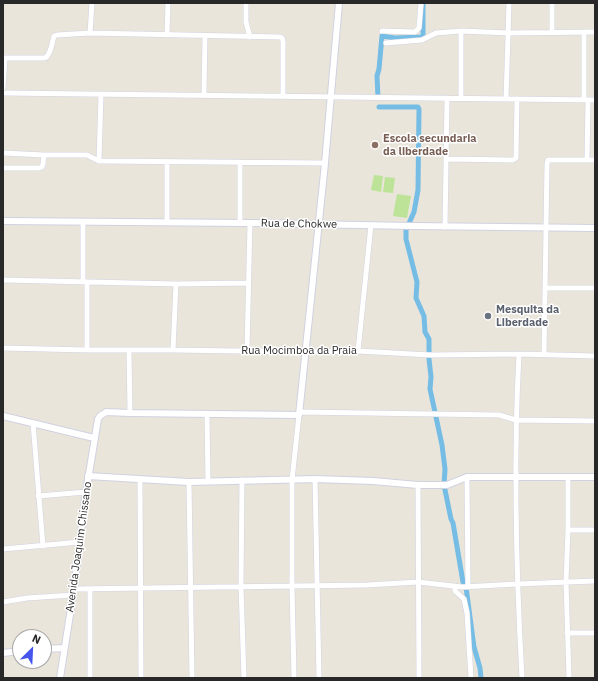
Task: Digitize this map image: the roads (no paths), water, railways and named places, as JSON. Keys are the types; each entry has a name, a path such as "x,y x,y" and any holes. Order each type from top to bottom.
{"street":[{"path":"90,33 92,3"},
{"path":"167,35 168,3"},
{"path":"246,3 246,22 250,36"},
{"path":"294,678 292,480 325,162 339,3"},
{"path":"382,31 415,32 418,30 421,3"},
{"path":"506,99 509,3"},
{"path":"552,3 552,32"},
{"path":"461,31 461,98"},
{"path":"386,43 422,40 436,33 461,31 509,33 595,32"},
{"path":"584,32 587,160"},
{"path":"3,88 4,58 48,57 54,36 90,33 250,36 282,38 283,95"},
{"path":"204,95 205,36"},
{"path":"3,93 283,95 517,100 595,100"},
{"path":"100,161 101,94"},
{"path":"444,227 447,98"},
{"path":"446,159 513,160 516,158 517,100"},
{"path":"3,153 87,155 100,161 325,162"},
{"path":"3,168 39,168 42,167 44,155"},
{"path":"544,355 545,228 547,208 546,169 548,160 595,160"},
{"path":"167,162 167,222"},
{"path":"240,162 240,223"},
{"name":"Rua de Chokwe","path":"3,221 595,228"},
{"path":"83,222 87,350"},
{"path":"247,350 250,223"},
{"path":"358,351 371,225"},
{"path":"3,280 176,284 248,283"},
{"path":"173,350 176,284"},
{"path":"545,288 595,288"},
{"name":"Rua Mocimboa da Praia","path":"3,348 87,350 247,350 305,352 358,351 429,355 519,354 595,356"},
{"path":"129,350 130,413 416,413 499,415 516,420 595,421"},
{"path":"519,354 516,420 516,477 517,584 522,678"},
{"name":"Avenida Joaquim Chissano","path":"60,678 74,592 88,476 98,419 106,412 130,413"},
{"path":"207,414 208,481"},
{"path":"3,416 94,438"},
{"path":"33,423 43,546"},
{"path":"88,476 189,482 316,479 373,481 418,485 444,484 468,477 595,477"},
{"path":"468,477 468,587"},
{"path":"568,477 566,582 569,678"},
{"path":"140,479 141,678"},
{"path":"316,479 319,678"},
{"path":"242,480 241,586 244,678"},
{"path":"189,482 192,678"},
{"path":"418,485 419,678"},
{"path":"38,496 86,492"},
{"path":"568,530 595,530"},
{"path":"3,550 80,542"},
{"path":"3,602 90,589 141,587 191,588 418,582 468,587 595,581"},
{"path":"455,586 455,591 464,599 471,678"},
{"path":"90,589 90,678"},
{"path":"567,633 595,633"},
{"path":"52,649 64,648"}],"waterway":[{"path":"378,97 377,76 382,36 395,38 423,37 423,3"},
{"path":"379,107 418,107 419,109 418,190 414,212 406,230 406,239 417,282 416,298 424,316 425,332 429,339 431,377 430,389 442,445 445,469 444,485 453,523 463,582 466,587 474,647 480,668 481,678"}],"place":[{"name":"Escola secundaria da liberdade","path":"375,145"},
{"name":"Mesquita da Liberdade","path":"488,316"}]}
